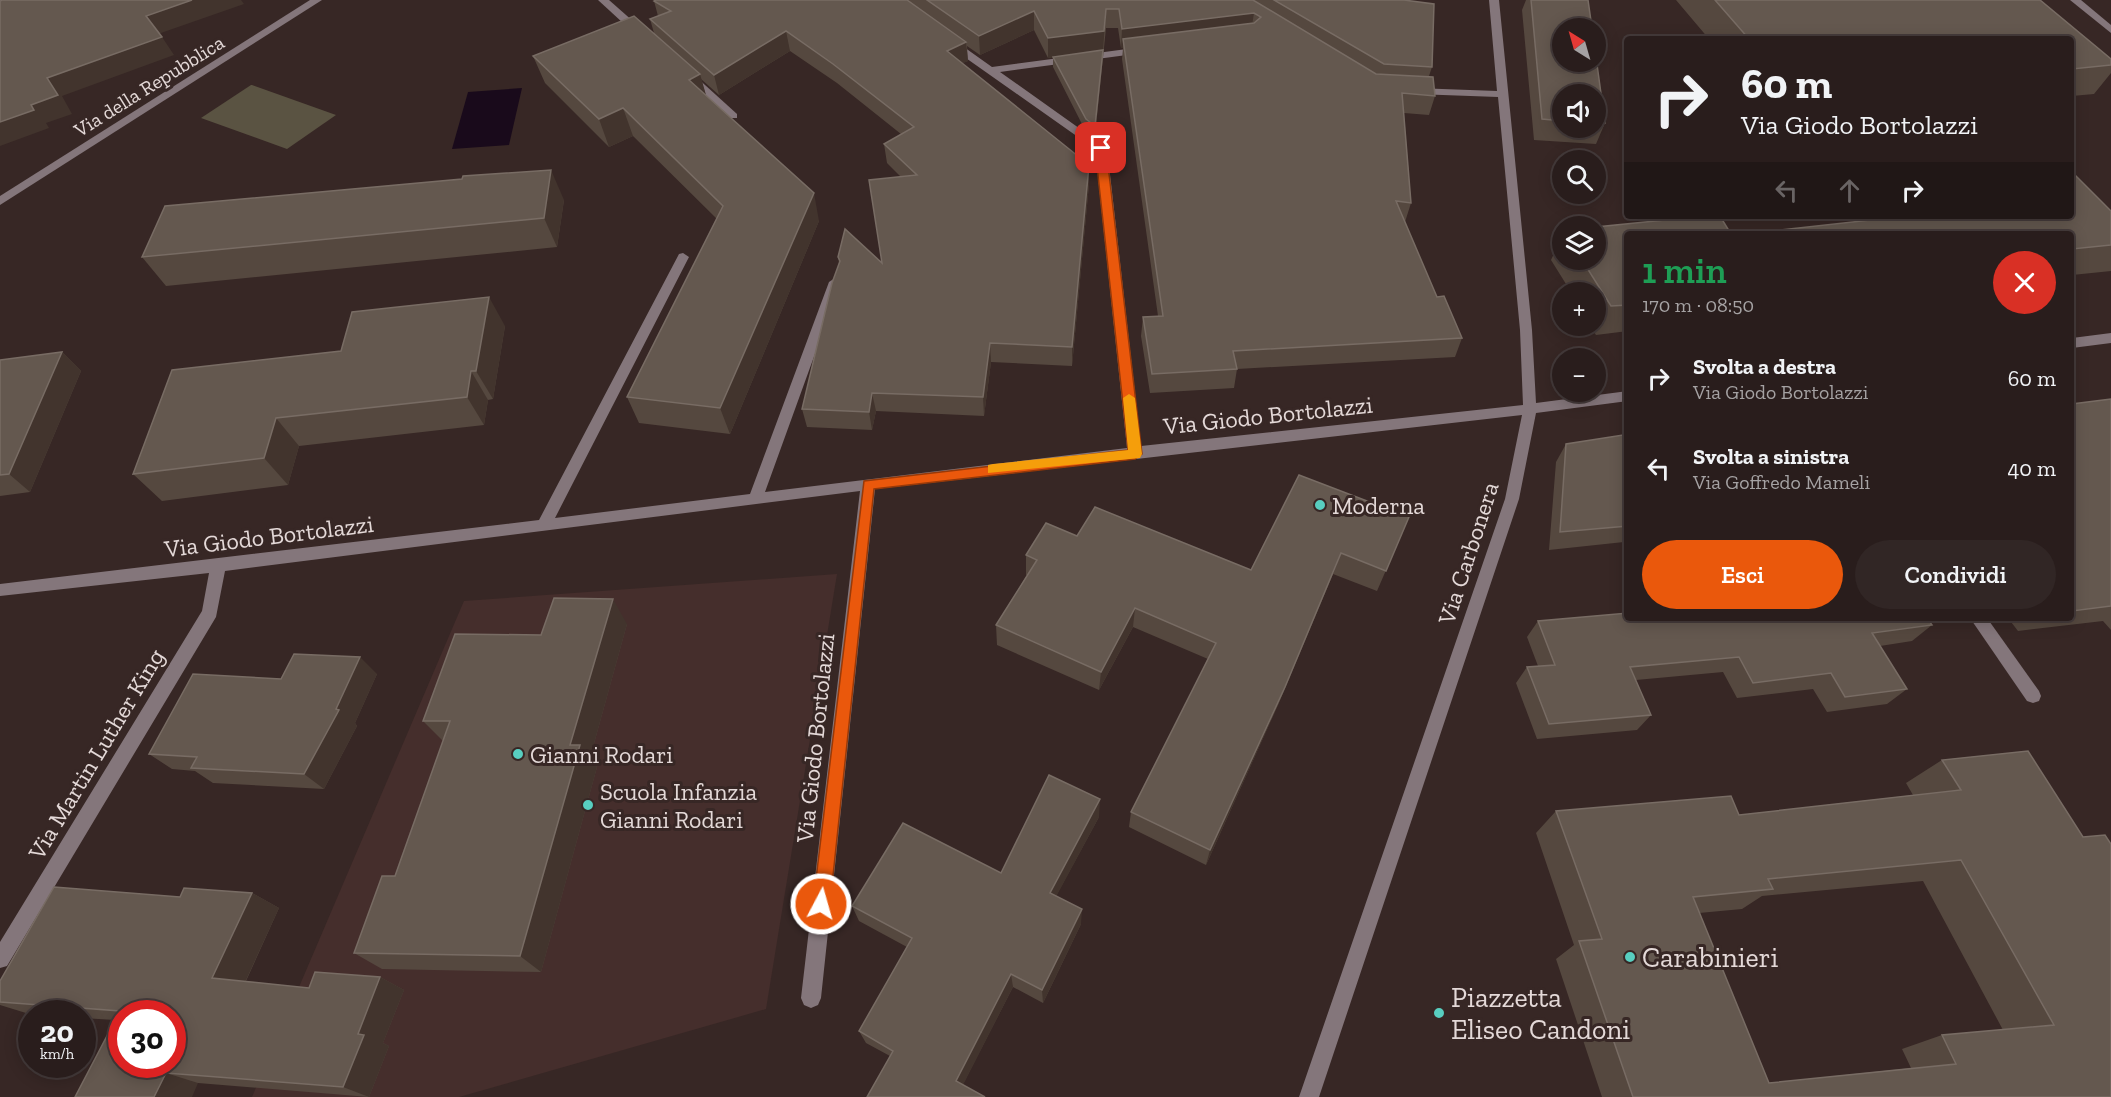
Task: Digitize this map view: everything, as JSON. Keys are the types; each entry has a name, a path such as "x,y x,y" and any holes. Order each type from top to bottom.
{"street":[{"name":"Via della Repubblica","path":"0,201 317,0"},
{"path":"603,0 646,39"},
{"name":"Via Carbonera","path":"1309,1097 1512,498 1530,410 1526,330 1494,0"},
{"path":"2075,0 2111,30"},
{"path":"936,32 1101,148 1135,454"},
{"path":"990,70 1156,49"},
{"path":"681,69 733,116"},
{"path":"1399,90 1502,94"},
{"path":"544,526 683,257"},
{"path":"755,499 836,279"},
{"path":"2074,343 2111,339"},
{"name":"Via Giodo Bortolazzi","path":"0,590 218,568 868,484 1530,410 1624,397"},
{"name":"Via Giodo Bortolazzi","path":"811,998 868,484"},
{"name":"Via Martin Luther King","path":"0,959 210,612 218,568"},
{"path":"1980,621 2033,696"}],"shaded area":[{"path":"251,85 336,115 287,149 201,118"},
{"path":"522,88 509,145 452,149 468,92"},
{"name":"Scuola Infanzia Gianni Rodari","path":"837,574 766,1009 459,1097 252,1097 464,601"}],"building":[{"path":"192,0 146,16 162,37 47,78 58,95 31,105 34,110 0,122 0,1"},
{"path":"907,0 966,42 947,51 1089,165 1072,347 990,343 983,397 872,393 869,412 802,409 832,283 840,261 838,257 845,229 882,263 869,180 917,175 884,144 914,127 786,31 714,75 650,19 671,11 654,1"},
{"path":"927,0 1253,0 1376,74 1433,77 1435,96 1402,93 1411,203 1396,201 1437,297 1444,296 1462,338 1233,351 1237,369 1152,374 1143,317 1163,316 1123,39 1254,23 1261,17 1254,13 1122,29 1119,9 1106,9 1104,31 1048,38 1034,11 979,36"},
{"path":"1274,0 1404,0 1434,4 1432,67 1384,64"},
{"path":"1531,0 1588,0 1591,18 1552,18 1552,72 1598,72 1600,84 1552,84 1552,120 1542,119"},
{"path":"1715,0 2040,0 2111,59 2111,65 2074,69 2074,36 1746,36"},
{"path":"634,16 700,74 689,80 814,193 720,408 627,397 723,206 623,108 599,119 533,56"},
{"path":"1103,50 1095,126 1086,119 1053,57"},
{"path":"551,170 544,218 142,257 165,206 462,179 463,176"},
{"path":"2074,174 2111,211 2111,245 2074,249 2074,231 1770,231 1880,219 2074,219"},
{"path":"1675,219 1722,219 1729,231 1624,231 1624,305 1611,306 1606,298 1606,282 1596,282 1588,270 1606,270 1606,226"},
{"path":"489,297 476,371 471,371 467,397 276,418 264,458 133,474 172,370 341,351 352,312"},
{"path":"62,352 9,474 0,475 0,360"},
{"path":"2111,399 2111,606 2074,611 2074,404"},
{"path":"1623,435 1624,526 1560,532 1566,444"},
{"path":"1299,475 1409,517 1386,571 1341,553 1285,687 1210,850 1131,812 1216,643 1135,608 1101,672 996,625 1037,560 1026,555 1046,523 1077,536 1095,507 1251,570"},
{"path":"554,598 613,599 570,745 580,745 520,956 354,953 382,876 395,876 450,721 423,721 455,634 541,635"},
{"path":"1624,613 1624,621 1929,621 1932,625 1872,633 1907,689 1845,697 1831,673 1753,683 1739,657 1630,667 1651,715 1549,724 1527,667 1555,665 1538,621"},
{"path":"294,654 360,657 336,709 339,710 304,774 191,768 197,757 149,754 193,674 281,679"},
{"path":"2028,751 2083,837 2105,835 2111,844 2111,1097 1633,1097 1579,941 1602,939 1556,811 1731,796 1739,815 1961,790 1942,760","holes":["1961,860 2054,1025 1942,1035 1956,1064 1769,1083 1693,897 1773,889 1768,879"]},
{"path":"1049,775 1100,799 1050,893 1082,909 1042,990 1011,974 956,1081 985,1097 867,1097 893,1051 859,1031 912,938 852,906 903,823 1001,873"},
{"path":"54,887 180,897 184,888 252,893 212,978 309,988 315,972 380,977 358,1034 364,1035 343,1087 186,1075 186,1000 108,1000 108,1010 96,1009 96,1000 0,1002 0,981"},
{"path":"108,1034 108,1078 164,1078 154,1097 75,1097 85,1078 96,1078 96,1057"}],"slow traffic":[{"path":"993,469 1135,454 1129,398"}],"place":[{"name":"Moderna","path":"1320,505"},
{"name":"Gianni Rodari","path":"518,754"},
{"name":"Scuola Infanzia Gianni Rodari","path":"588,805"},
{"name":"Carabinieri","path":"1630,957"},
{"name":"Piazzetta Eliseo Candoni","path":"1439,1013"}],"route":[{"path":"821,904 868,484 1135,454 1101,148"}]}
